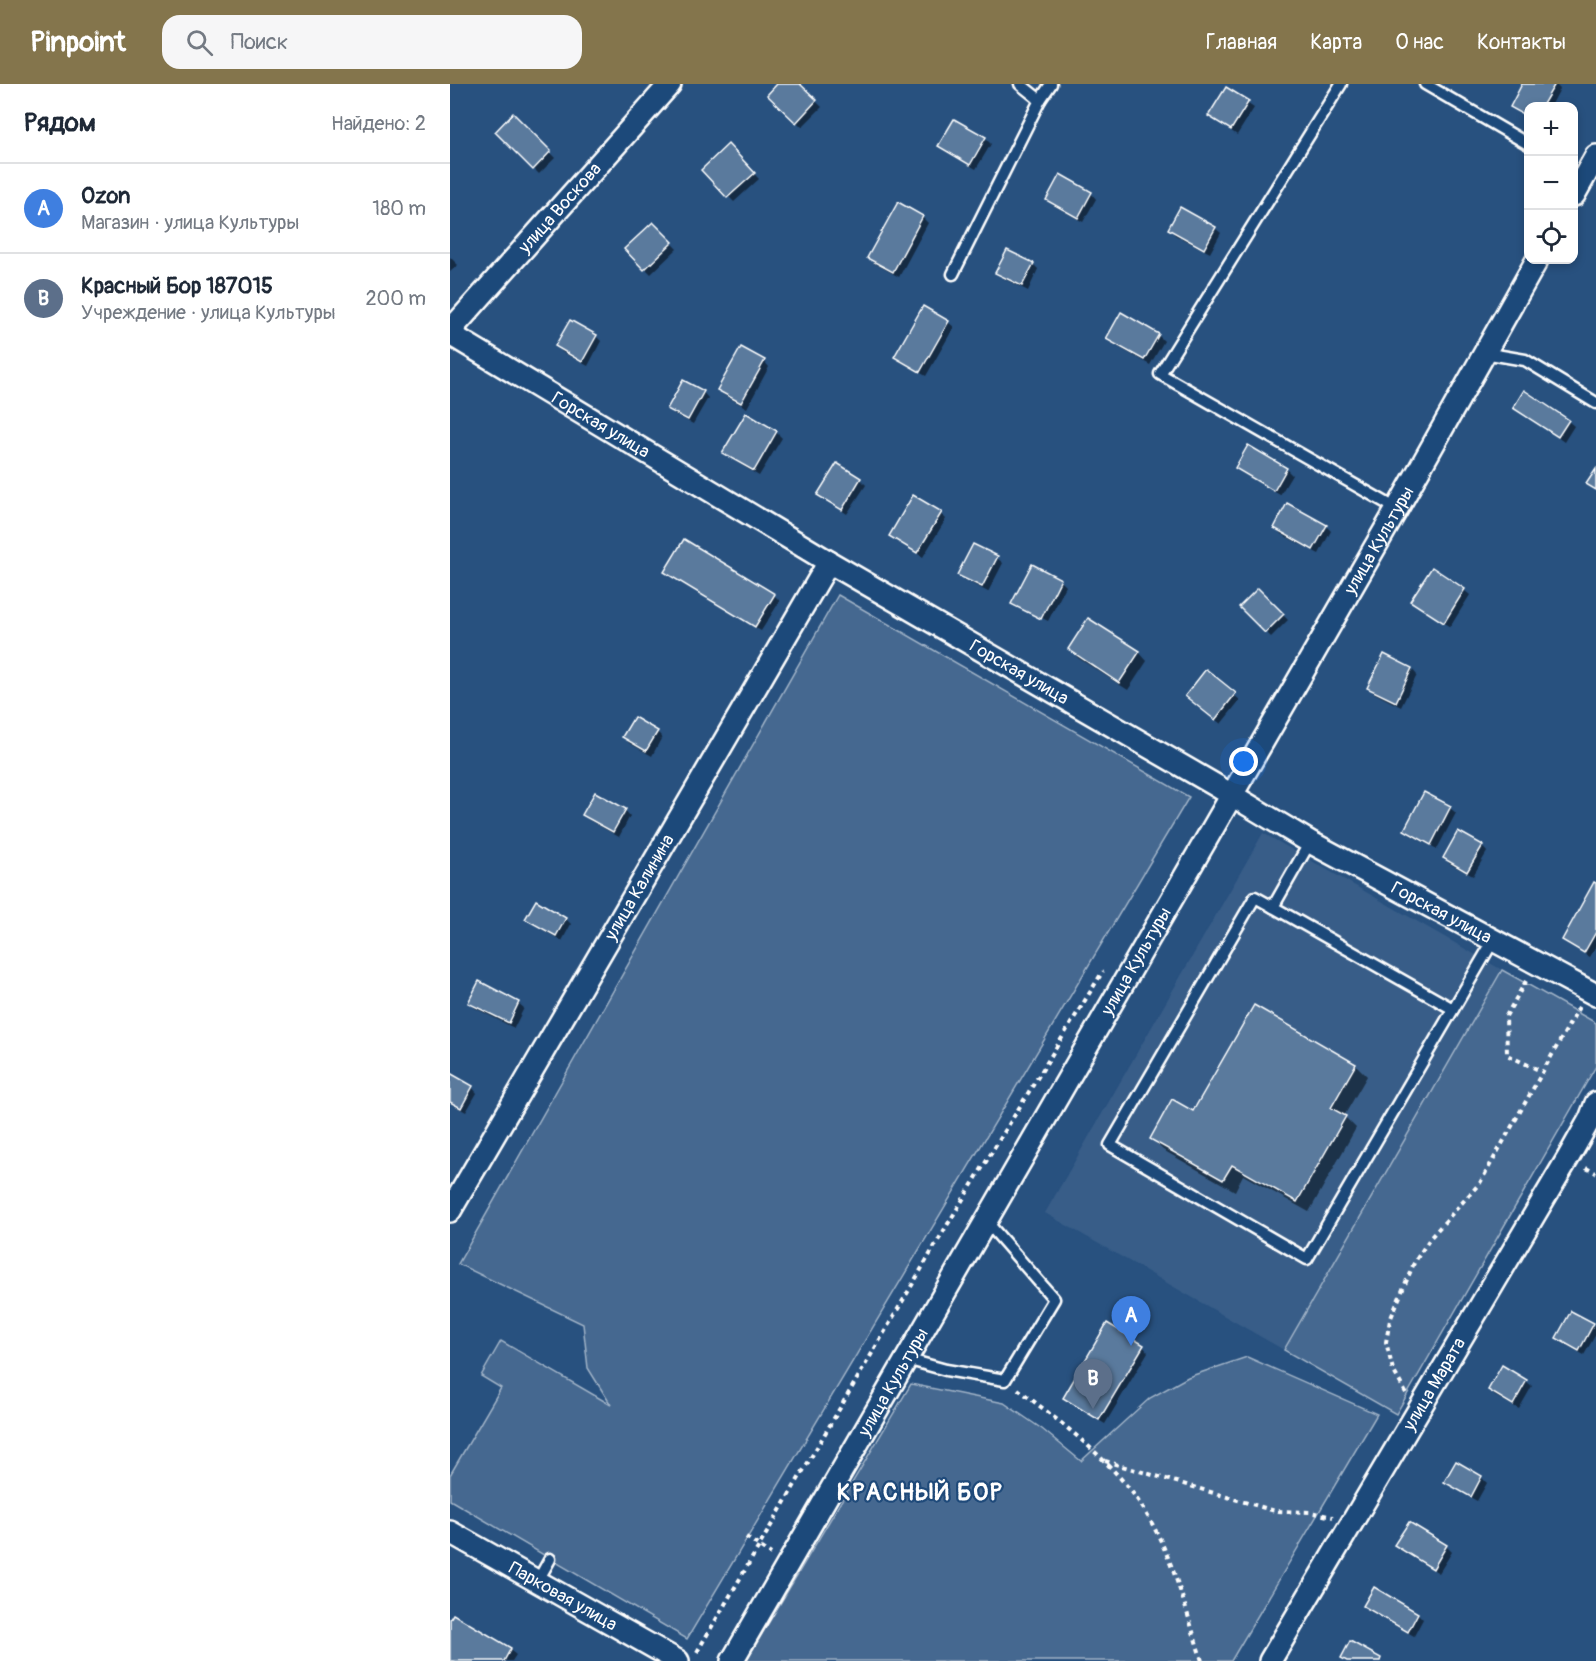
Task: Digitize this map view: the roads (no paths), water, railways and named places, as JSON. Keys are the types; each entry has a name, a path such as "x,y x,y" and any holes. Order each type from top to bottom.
{"street":[{"name":"улица Воскова","path":"450,332 670,84"},
{"path":"1578,179 1596,156"},
{"name":"улица Культуры","path":"732,1661 1397,509 1535,264"},
{"name":"Горская улица","path":"450,332 829,562 1310,842 1596,995"},
{"name":"улица Калинина","path":"450,1211 829,562"},
{"name":"улица Марата","path":"1270,1661 1568,1158 1590,1119 1596,1103"},
{"name":"Парковая улица","path":"450,1532 537,1582 687,1657"}],"lane":[{"path":"1020,84 1040,100"},
{"path":"953,274 1040,100 1051,84"},
{"path":"1341,84 1160,374 1397,509"},
{"path":"1425,84 1524,142"},
{"path":"1484,352 1525,360 1596,403"},
{"path":"1273,907 1310,842"},
{"path":"1453,1009 1255,897 1110,1144 1307,1259 1493,941"},
{"path":"906,1359 946,1370 1005,1380 1054,1299 986,1221"},
{"path":"537,1582 550,1559"}],"place":[{"name":"Ozon","path":"1131,1346"},
{"name":"Красный Бор 187015","path":"1093,1409"}],"district":[{"name":"КРАСНЫЙ БОР","path":"920,1492"}]}
